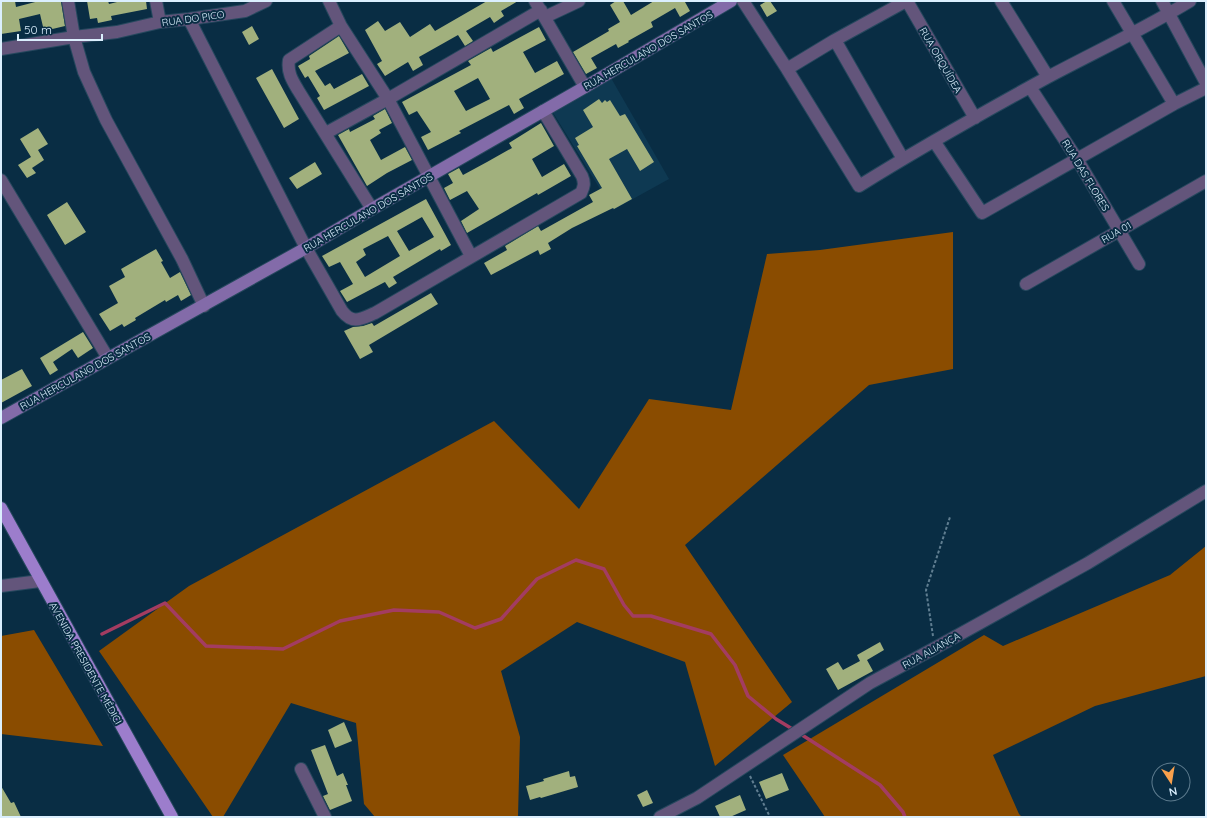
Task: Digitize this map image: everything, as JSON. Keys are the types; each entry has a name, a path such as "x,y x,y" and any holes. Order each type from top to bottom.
{"main road":[{"name":"AVENIDA PRESIDENTE MÉDICI","path":"1,508 40,581 172,817"}],"street":[{"path":"68,1 74,37 84,72 106,120 182,259 204,306"},
{"path":"156,1 160,22"},
{"name":"RUA DO PICO","path":"1,49 74,37 117,32 160,22 189,19 266,1"},
{"path":"329,1 341,26 388,99 471,256"},
{"path":"326,133 388,99 540,9 579,1"},
{"name":"RUA HERCULANO DOS SANTOS","path":"1,418 306,248 731,1"},
{"path":"743,1 787,69 858,186 1030,87 1133,33 1190,1"},
{"path":"787,69 835,40 907,1"},
{"name":"RUA ORQUÍDEA","path":"907,1 975,118"},
{"path":"1001,1 1048,78"},
{"path":"1113,1 1174,104"},
{"path":"1162,1 1206,83"},
{"path":"540,9 585,87"},
{"path":"189,19 306,248 342,311 347,318 353,320 359,320 375,313 581,193 584,187 582,176 543,111"},
{"path":"341,26 289,60 288,66 292,79 372,209"},
{"path":"835,40 903,159"},
{"name":"RUA DAS FLORES","path":"1030,87 1077,159 1139,264"},
{"path":"934,141 982,213 1174,104 1206,88"},
{"path":"1,180 108,358"},
{"name":"RUA 01","path":"1026,284 1206,180"},
{"name":"RUA ALIANÇA","path":"660,817 697,798 870,683 1088,563 1206,491"},
{"path":"1,586 40,581"},
{"path":"301,769 325,817"}],"path":[{"path":"935,648 926,590 950,517"},
{"path":"745,766 770,817"}],"shaded area":[{"path":"611,78 669,179 613,210 552,111"},
{"path":"953,232 953,369 869,385 685,545 792,702 715,766 685,662 577,622 501,671 520,737 518,817 375,817 364,804 356,723 291,703 223,817 213,817 99,651 189,586 494,421 579,509 649,399 731,410 767,254 820,250"},
{"path":"1206,546 1206,676 1095,706 993,755 1019,814 1022,817 825,817 783,755 984,635 1003,646 1170,575"},
{"path":"34,630 103,746 1,734 1,636"}],"building":[{"path":"1,1 15,1 16,7 39,1 61,1 65,26 44,31 40,14 19,19 21,31 1,34"},
{"path":"87,1 108,1 109,4 121,1 146,1 147,9 111,16 112,20 98,23 97,18 90,19"},
{"path":"487,1 518,1 501,11 504,16 494,23 490,17 466,31 473,41 465,46 458,35 419,57 423,65 413,71 408,62 385,76 377,64 382,61 365,30 378,21 385,31 400,22 410,37 430,24 435,31"},
{"path":"616,1 623,1 631,15 654,1 686,1 685,2 690,11 680,17 675,8 651,22 653,27 628,41 629,42 618,48 616,44 591,58 597,68 586,74 573,52 609,31 608,29 620,22 610,5"},
{"path":"770,1 777,11 767,17 760,5"},
{"path":"252,26 259,39 249,45 242,32"},
{"path":"539,27 546,40 523,52 535,73 557,61 564,74 519,99 524,108 514,114 509,105 459,131 461,133 428,150 421,137 431,132 417,111 409,115 402,102 471,65 468,61 491,48 493,52","holes":["478,78 490,99 466,111 454,91"]},
{"path":"339,36 349,53 315,71 325,86 330,83 334,89 362,74 369,86 324,110 317,98 320,96 308,76 305,78 298,66 310,59 309,56"},
{"path":"272,69 299,119 284,128 256,78"},
{"path":"599,99 602,103 605,100 607,102 610,100 620,116 625,114 654,162 640,171 627,149 609,159 632,199 572,228 548,243 551,249 540,255 538,250 491,275 484,263 507,250 505,246 538,226 541,231 593,202 589,195 602,188 577,146 579,145 575,138 593,127 583,110"},
{"path":"385,109 392,123 379,130 381,133 370,140 381,160 405,147 412,160 387,173 367,186 338,135 349,129 350,132 375,119 373,116"},
{"path":"541,123 554,146 532,159 542,177 564,164 571,176 538,195 537,193 467,233 461,221 479,209 467,191 450,200 444,188 453,183 448,174 459,168 463,175 487,162 512,148 509,143"},
{"path":"38,128 48,144 38,150 44,160 32,168 36,173 27,178 18,165 31,157 20,139"},
{"path":"315,162 322,174 297,189 289,178"},
{"path":"426,199 451,245 441,251 440,249 393,277 397,283 389,288 385,282 347,302 340,291 353,284 340,262 329,267 322,256","holes":["422,217 434,237 409,251 397,231","388,236 400,256 365,277 356,262 366,255 363,249"]},
{"path":"67,202 86,232 65,245 47,215"},
{"path":"156,249 170,278 180,272 191,295 181,301 178,295 166,302 165,300 135,318 136,320 124,327 122,324 110,331 99,314 118,303 109,286 125,277 121,269"},
{"path":"431,293 438,304 369,345 373,352 360,359 344,331 353,327 372,323 374,326"},
{"path":"83,332 93,348 78,358 72,349 53,362 58,370 50,375 40,358"},
{"path":"22,369 32,386 1,403 1,380"},
{"path":"880,642 884,650 867,660 873,671 838,690 826,669 838,662 843,670 860,661 857,655"},
{"path":"344,722 352,741 335,748 328,730"},
{"path":"325,745 337,776 343,773 352,801 330,810 323,796 328,794 311,750"},
{"path":"569,771 570,777 575,776 578,787 530,800 526,786 544,781 543,779"},
{"path":"782,773 789,790 766,799 759,782"},
{"path":"1,786 11,803 14,802 21,817 1,817"},
{"path":"647,790 653,803 643,807 637,795"},
{"path":"740,795 746,810 730,817 720,817 715,806"}],"waterway":[{"path":"102,634 165,603 206,646 283,649 340,621 394,610 439,612 475,628 501,619 537,579 576,560 604,569 624,605 633,616 651,616 711,634 735,665 748,696 776,719 794,730"},
{"path":"799,733 880,785 903,812 905,817"}]}
